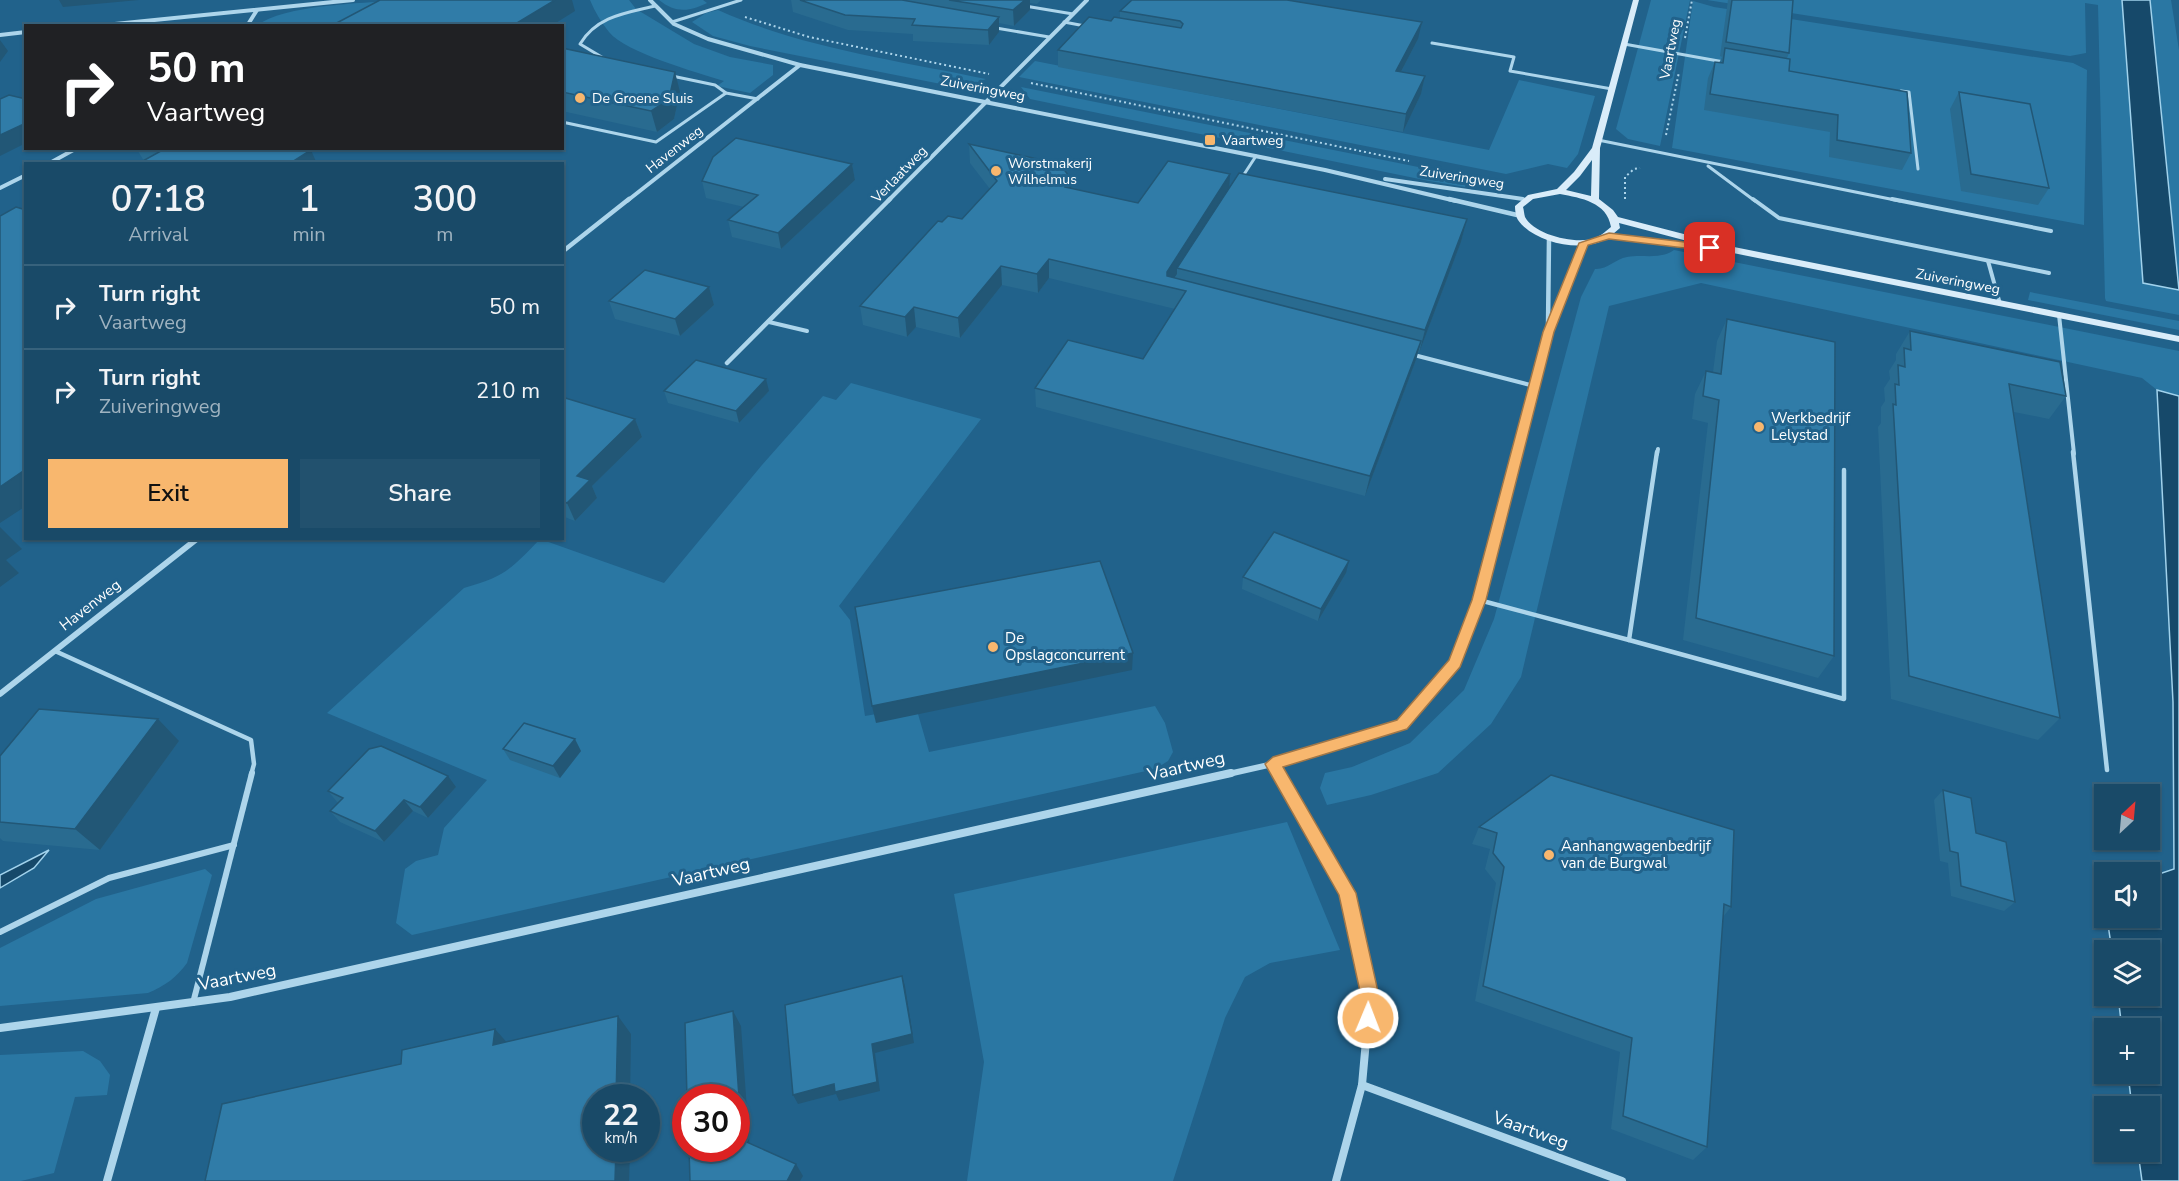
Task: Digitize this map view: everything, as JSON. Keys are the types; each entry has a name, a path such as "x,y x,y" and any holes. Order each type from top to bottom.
{"street":[{"path":"115,24 353,0"},
{"name":"Zuiveringweg","path":"650,0 672,22 708,39 800,65 1325,170 1517,215"},
{"name":"Verlaatweg","path":"727,363 1086,0"},
{"path":"1595,200 1597,144 1636,0"},
{"path":"248,24 257,10"},
{"path":"0,35 24,32"},
{"name":"Havenweg","path":"564,250 800,65"},
{"path":"1560,192 1577,174 1597,144"},
{"path":"52,162 73,150"},
{"name":"Zuiveringweg","path":"1325,170 1523,199"},
{"path":"0,188 24,176"},
{"path":"1560,192 1595,200 1608,209 1616,219 1616,228 1609,236 1584,243 1549,238 1528,228 1517,215 1517,206 1523,199 1538,193 1560,192"},
{"name":"Zuiveringweg","path":"1616,219 1733,250 2179,339"},
{"name":"Zuiveringweg","path":"1609,236 1733,250"},
{"name":"Vaartweg","path":"1548,332 1549,238"},
{"name":"Vaartweg","path":"0,1028 193,1003 253,992 1273,764 1402,724 1455,663 1479,600 1548,332 1584,243"},
{"name":"Havenweg","path":"0,694 195,540"},
{"path":"1273,764 1347,893 1370,996 1362,1085 1336,1181"},
{"path":"107,1181 156,1008"},
{"name":"Vaartweg","path":"1362,1085 1622,1181"}],"lane":[{"path":"672,22 741,0"},
{"path":"1016,4 1073,14"},
{"path":"609,62 580,44 586,32 614,15 655,6"},
{"path":"1064,22 1087,26"},
{"path":"990,27 1049,37"},
{"path":"1432,43 1514,57 1510,70 1612,89"},
{"path":"1623,44 1729,63"},
{"path":"662,74 715,85 726,93 758,99"},
{"path":"1898,90 1909,92 1918,169"},
{"path":"564,122 656,142 726,93"},
{"path":"1597,144 2050,231"},
{"path":"1237,185 1256,156"},
{"path":"1706,164 1779,218 2049,273"},
{"path":"1988,261 2000,304"},
{"path":"2059,315 2107,770"},
{"path":"769,322 807,331"},
{"path":"1409,354 1534,386"},
{"path":"1629,640 1658,449"},
{"path":"1479,600 1844,699 1844,470"},
{"path":"55,651 251,740 254,764 193,1003"},
{"path":"0,932 110,878 234,844"}],"path":[{"name":"Vaartweg","path":"1662,155 1692,0"},
{"path":"722,6 765,25 809,37 1409,161"},
{"path":"1624,184 1625,177 1634,169 1661,162 1662,155"}],"shaded area":[{"path":"398,0 350,24 260,24 285,13 344,4"},
{"path":"590,0 629,0 636,9 694,44 730,57 773,65 773,75 750,93 717,86 724,81 662,61 618,40 603,24"},
{"path":"659,0 703,0 707,3 682,10"},
{"path":"1651,0 1690,0 1660,146 1628,139 1616,129"},
{"path":"1707,0 2122,0 2143,282 2179,290 2179,315 2106,301 2105,298 2098,5 2085,3 2086,53 2070,56"},
{"path":"2122,0 2150,0 2179,290 2143,283"},
{"path":"2150,0 2171,0 2179,50 2179,283"},
{"path":"1693,1 1714,7 2073,63 2087,70 2084,225 1672,148"},
{"path":"718,10 816,44 986,79 965,87 951,86 750,46 713,36 692,22 706,13"},
{"path":"1035,61 1489,150 1519,80 1595,96 1578,154 1567,168 1548,164 1506,174 1019,77"},
{"path":"1021,87 1468,177 1465,187 1429,181 1030,99"},
{"path":"1674,250 2179,351 2179,396 2157,390 2142,378 1701,283 1609,306 1521,677 1491,724 1438,773 1371,795 1327,805 1320,788 1325,773 1352,767 1410,743 1464,690 1494,619 1581,297 1595,269 1603,268 1627,257 1657,256"},
{"path":"2030,292 2179,321 2179,330 2028,300"},
{"path":"851,383 981,419 839,606 850,620 865,716 916,707 929,752 1155,706 1165,723 1173,752 1168,761 1155,769 412,935 396,923 405,869 416,861 438,855 444,828 487,780 327,713 464,588 490,580 507,570 539,540 664,583 823,396 836,400"},
{"path":"2157,390 2179,396 2179,1181 2142,1181 2139,1162 2160,1162 2160,1096 2131,1096 2129,1084 2160,1084 2160,1018 2121,1018 2119,1006 2160,1006 2160,940 2110,940 2109,928 2160,928 2160,874 2174,869 2173,702"},
{"path":"1287,822 1340,950 1270,963 1245,977 1225,1018 1173,1181 967,1181 984,1062 954,894"},
{"path":"49,850 34,868 0,888 0,875"},
{"path":"205,869 212,875 187,963 175,977 165,984 148,993 0,1006 0,948 96,899"},
{"path":"83,1051 100,1061 110,1075 107,1095 75,1097 54,1173 21,1181 0,1181 0,1055"}],"building":[{"path":"380,0 555,0 515,24 335,24"},
{"path":"800,0 902,0 999,17 988,30 912,25 915,19 845,15"},
{"path":"949,0 1025,0 1013,10"},
{"path":"1132,0 1287,0 1422,22 1396,71 1425,76 1406,114 1058,50 1089,17 1111,21 1114,17 1181,28 1183,24 1180,21 1120,11"},
{"path":"1732,0 1793,0 1789,53 1726,42"},
{"path":"564,48 675,72 669,99 651,111 564,92"},
{"path":"1725,48 1790,59 1789,71 1907,92 1911,153 1837,140 1838,115 1710,94 1715,62 1723,63"},
{"path":"1959,92 2030,104 2049,188 1971,174"},
{"path":"9,95 24,99 24,124 0,135 0,99"},
{"path":"736,138 852,164 778,233 728,220 758,195 702,181 713,157"},
{"path":"969,144 1060,164 1071,179 1065,187 1138,203 1168,161 1230,174 1167,272 1167,276 1421,341 1370,476 1035,388 1068,340 1143,359 1186,291 1049,259 1037,274 1001,266 958,318 914,307 905,317 860,306 938,221 942,222 948,216 962,219 997,181"},
{"path":"158,150 311,150 292,162 141,162 161,151"},
{"path":"1239,173 1467,219 1425,330 1177,268"},
{"path":"16,207 24,209 24,470 0,487 0,216"},
{"path":"645,270 709,287 675,319 609,301"},
{"path":"1727,319 1835,342 1834,656 1696,618 1719,400 1703,396 1706,371 1721,374"},
{"path":"1910,331 2060,362 2066,396 2009,384 2060,718 1909,676 1893,404 1896,405 1895,384 1899,385 1898,365 1905,367 1904,348 1911,350"},
{"path":"696,360 766,379 736,411 664,391"},
{"path":"564,398 635,419 577,476 590,480 567,503 564,502"},
{"path":"1274,532 1349,561 1321,609 1243,577"},
{"path":"1100,561 1133,653 872,706 855,607"},
{"path":"39,709 158,719 75,829 0,822 0,756"},
{"path":"524,723 575,739 553,766 503,749"},
{"path":"381,746 448,776 420,807 404,800 375,831 330,811 343,798 328,791 369,749"},
{"path":"1551,775 1734,830 1731,907 1724,904 1707,1147 1623,1116 1632,1038 1483,986 1504,867 1493,853 1497,833 1479,827"},
{"path":"1943,790 1971,798 1976,833 2006,842 2015,902 1961,886 1958,853 1950,851"},
{"path":"902,976 912,1034 872,1044 877,1082 835,1092 834,1084 793,1095 785,1005"},
{"path":"733,1011 738,1084 687,1084 685,1023"},
{"path":"618,1016 616,1084 582,1084 582,1162 616,1162 615,1181 205,1181 222,1104 401,1064 402,1050 495,1029 493,1045"},
{"path":"750,1144 796,1164 787,1181 690,1181 689,1162 750,1162"}],"place":[{"name":"De Groene Sluis","path":"580,98"},
{"name":"Vaartweg","path":"1210,140"},
{"name":"Worstmakerij Wilhelmus","path":"996,171"},
{"name":"Werkbedrijf Lelystad","path":"1759,427"},
{"name":"De Opslagconcurrent","path":"993,647"},
{"name":"Aanhangwagenbedrijf van de Burgwal","path":"1549,855"}],"route":[{"path":"1368,1018 1370,996 1347,893 1273,764 1402,724 1455,663 1479,600 1548,332 1579,261 1584,243 1598,241 1609,236 1710,248"}]}
